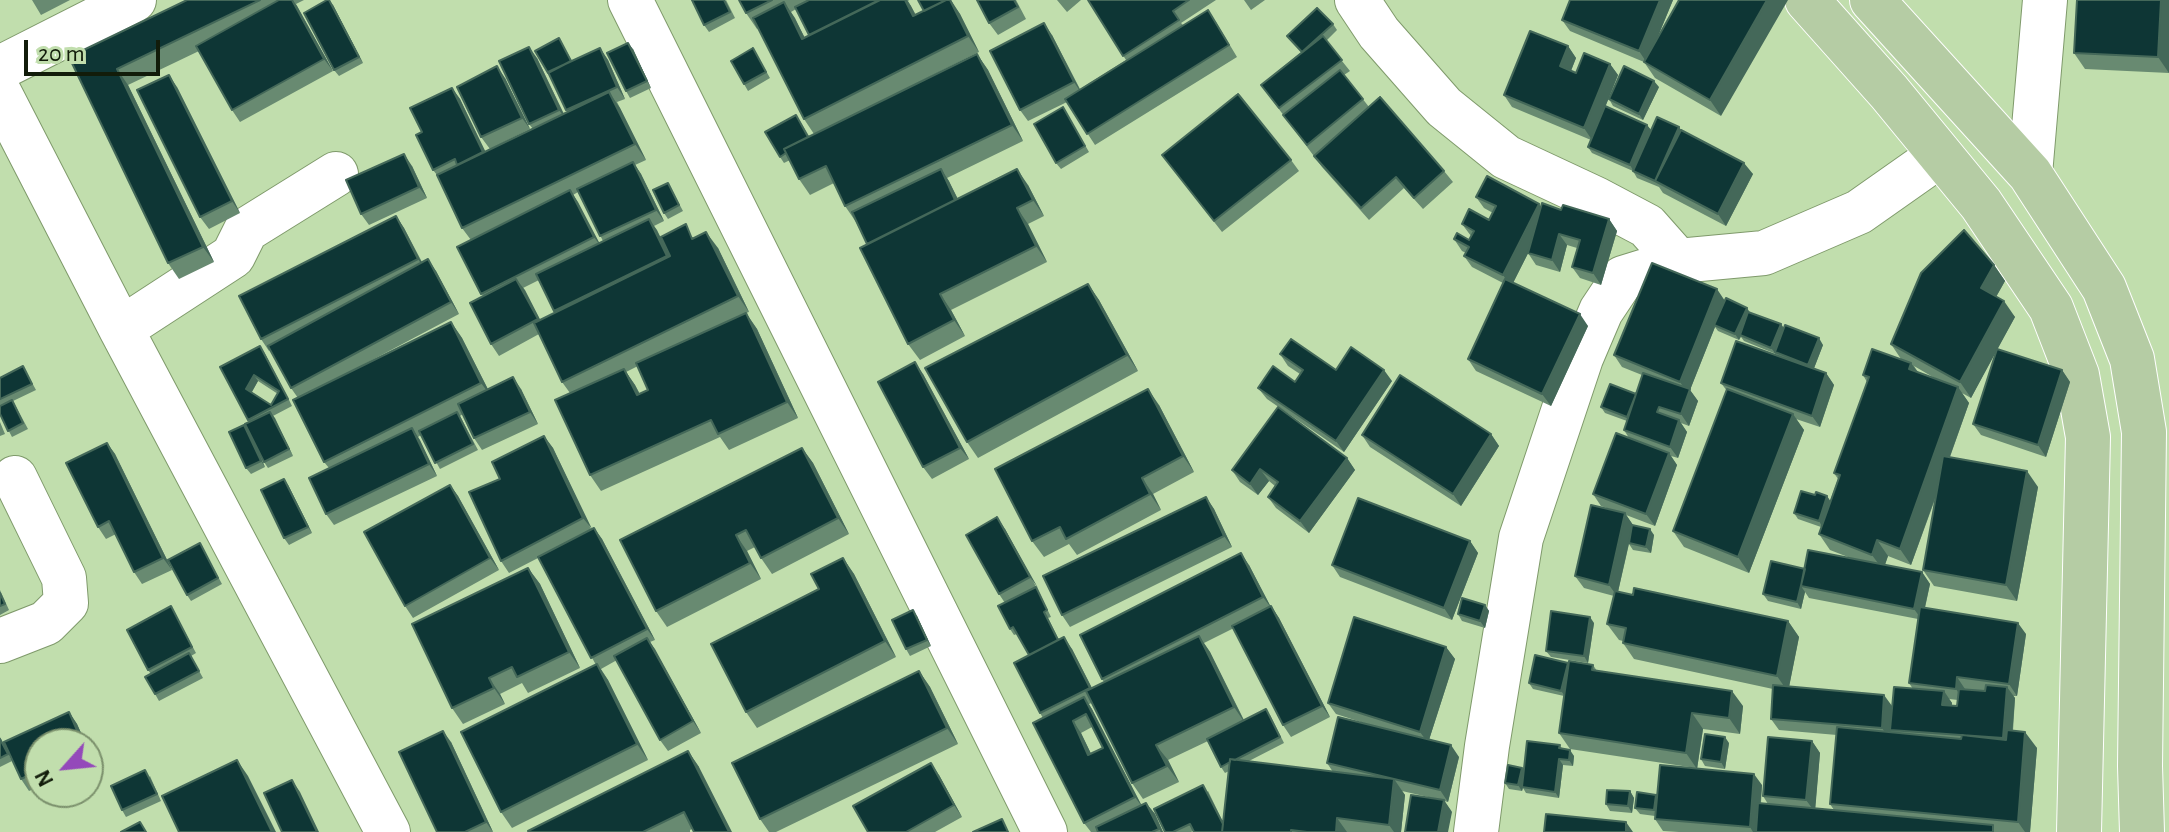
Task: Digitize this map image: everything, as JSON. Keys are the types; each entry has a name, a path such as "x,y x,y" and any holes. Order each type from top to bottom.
{"main road":[{"path":"1807,0 1889,92 1981,204 2051,308 2077,375 2088,437 2079,832"},
{"path":"1872,0 2030,174 2104,288 2132,359 2144,432 2142,832"}],"street":[{"path":"0,68 134,0"},
{"path":"630,0 1045,832"},
{"path":"1357,0 1379,33 1444,107 1506,157 1647,226 1678,261"},
{"path":"2030,174 2045,0"},
{"path":"0,94 20,168 121,329 388,832"},
{"path":"1476,832 1521,538 1581,358 1601,311 1623,278 1678,261 1764,253 1859,212 1940,155"},
{"path":"121,329 233,256 246,230 336,174"},
{"path":"0,641 46,623 66,603 64,578 15,478"}],"building":[{"path":"187,0 260,0 117,69 203,247 168,263 69,57"},
{"path":"279,0 292,0 324,59 232,110 196,46"},
{"path":"327,0 359,57 334,70 304,13"},
{"path":"692,0 724,0 730,12 704,25"},
{"path":"739,0 772,0 746,13"},
{"path":"809,0 879,0 809,35 795,7"},
{"path":"880,0 905,0 913,16 950,0 968,36 804,119 753,18 784,2 802,39"},
{"path":"918,0 946,0 924,11"},
{"path":"977,0 1014,0 1018,7 989,23"},
{"path":"1088,0 1189,0 1173,11 1179,20 1123,56"},
{"path":"1570,0 1660,0 1639,51 1562,20"},
{"path":"1679,0 1767,0 1710,100 1644,62"},
{"path":"2077,0 2161,0 2158,57 2074,53"},
{"path":"1317,8 1333,24 1302,52 1287,36"},
{"path":"1208,10 1229,45 1087,134 1065,99"},
{"path":"1044,23 1074,82 1020,110 990,51"},
{"path":"1530,31 1568,46 1560,66 1576,73 1584,53 1610,64 1584,128 1504,95"},
{"path":"1323,36 1342,60 1279,108 1261,85"},
{"path":"559,38 571,61 548,73 535,51"},
{"path":"628,43 647,81 626,91 607,53"},
{"path":"529,47 559,110 529,124 499,61"},
{"path":"600,48 617,87 566,110 548,72"},
{"path":"753,48 766,72 744,84 731,61"},
{"path":"977,54 1012,125 845,206 826,166 799,179 784,149"},
{"path":"497,66 522,118 481,137 457,87"},
{"path":"1624,66 1654,81 1639,114 1609,99"},
{"path":"1340,70 1363,99 1307,145 1283,115"},
{"path":"169,75 232,201 200,217 137,90"},
{"path":"452,88 483,152 457,165 455,159 433,170 416,135 422,132 410,108"},
{"path":"609,92 635,144 462,228 437,175"},
{"path":"1238,94 1291,160 1214,221 1162,155"},
{"path":"1380,97 1444,171 1414,198 1396,177 1361,208 1314,156"},
{"path":"1605,106 1647,125 1630,165 1588,147"},
{"path":"1063,107 1085,146 1056,163 1034,124"},
{"path":"796,115 808,137 784,149 786,153 780,157 765,132"},
{"path":"1657,117 1679,127 1655,181 1633,171"},
{"path":"1681,130 1744,163 1718,214 1655,181"},
{"path":"404,154 419,187 361,214 346,180"},
{"path":"633,162 656,210 600,236 577,189"},
{"path":"941,169 955,200 867,244 852,212"},
{"path":"1017,169 1033,200 1017,208 1036,246 940,294 954,320 908,344 860,248"},
{"path":"1487,176 1539,204 1503,275 1464,256 1469,247 1454,239 1457,233 1469,240 1474,231 1462,224 1469,209 1489,220 1496,206 1476,197"},
{"path":"668,183 679,205 664,213 653,190"},
{"path":"570,190 594,237 481,294 457,247"},
{"path":"1542,203 1561,210 1563,205 1609,219 1593,273 1572,267 1580,240 1559,234 1552,260 1528,253"},
{"path":"396,216 418,259 261,339 239,296"},
{"path":"649,219 667,256 554,311 536,274"},
{"path":"686,224 692,239 706,232 738,296 562,382 534,323 670,256 661,237"},
{"path":"1964,230 1994,265 1981,288 2004,301 1960,382 1891,344 1921,273"},
{"path":"428,259 451,302 291,388 268,346"},
{"path":"1652,263 1717,289 1680,382 1614,355"},
{"path":"516,279 538,319 491,344 470,303"},
{"path":"1505,279 1580,314 1542,394 1468,359"},
{"path":"1088,284 1127,355 967,442 925,368"},
{"path":"1726,298 1747,308 1735,334 1714,325"},
{"path":"1748,312 1781,324 1771,348 1740,335"},
{"path":"746,313 787,402 718,434 711,420 590,475 555,400 624,369 637,395 648,390 636,363"},
{"path":"451,322 481,383 324,462 293,400"},
{"path":"1785,325 1819,338 1808,365 1775,352"},
{"path":"1291,339 1336,370 1351,347 1384,370 1336,441 1258,388 1273,366 1295,382 1303,370 1280,354"},
{"path":"1736,341 1826,373 1812,416 1721,383"},
{"path":"260,346 288,399 248,420 220,367","holes":["254,375 279,391 271,405 246,389"]},
{"path":"1872,349 1911,363 1909,369 1958,387 1900,549 1877,540 1872,555 1819,534 1840,475 1834,473 1869,377 1863,375"},
{"path":"1997,349 2062,370 2038,445 1973,424"},
{"path":"915,362 960,448 923,467 878,382"},
{"path":"23,366 32,384 0,399 0,378"},
{"path":"1643,373 1690,389 1681,414 1659,407 1657,412 1679,420 1670,447 1624,430"},
{"path":"1400,375 1491,434 1453,494 1362,435"},
{"path":"513,377 530,412 474,438 458,404"},
{"path":"1610,384 1636,394 1627,417 1601,407"},
{"path":"1148,389 1183,456 1142,478 1150,494 1066,539 1060,527 1032,541 995,469"},
{"path":"1727,389 1793,414 1738,557 1673,531"},
{"path":"12,400 23,423 8,431 0,414 0,406"},
{"path":"1278,407 1347,458 1300,521 1268,497 1278,482 1260,469 1250,484 1232,470"},
{"path":"270,412 289,449 264,462 245,424"},
{"path":"457,412 473,444 435,463 419,431"},
{"path":"244,425 261,461 246,468 229,432"},
{"path":"412,428 429,464 326,514 309,478"},
{"path":"1616,433 1669,453 1646,514 1593,494"},
{"path":"544,436 583,518 501,561 469,492 500,479 492,462"},
{"path":"107,443 163,558 134,572 109,521 98,527 66,463"},
{"path":"802,448 838,518 761,558 746,530 736,535 750,563 656,611 620,540"},
{"path":"1943,456 2027,471 2006,585 1923,570"},
{"path":"284,479 308,527 284,538 261,490"},
{"path":"450,485 490,558 405,606 364,532"},
{"path":"1801,491 1827,496 1819,521 1794,513"},
{"path":"1206,497 1224,536 1062,615 1043,576"},
{"path":"1358,498 1470,541 1444,608 1332,565"},
{"path":"1591,505 1625,513 1609,585 1575,576"},
{"path":"997,517 1030,577 999,594 966,535"},
{"path":"1632,525 1650,529 1646,547 1629,543"},
{"path":"594,528 647,629 591,658 538,557"},
{"path":"200,543 218,578 187,595 168,560"},
{"path":"1808,550 1922,572 1914,609 1801,586"},
{"path":"1241,553 1263,597 1102,679 1080,635"},
{"path":"843,558 885,641 746,712 711,644 819,589 811,574"},
{"path":"1771,561 1805,569 1797,602 1763,594"},
{"path":"528,568 569,652 517,677 512,667 489,678 494,688 452,708 412,624"},
{"path":"1036,587 1058,640 1029,655 998,606"},
{"path":"1634,588 1788,621 1777,676 1623,643 1626,628 1607,624 1615,591 1633,595"},
{"path":"1462,598 1485,605 1480,621 1458,614"},
{"path":"171,606 192,647 148,670 127,630"},
{"path":"1271,606 1322,706 1283,725 1232,626"},
{"path":"1920,607 2018,623 2009,684 1957,677 1956,689 1909,683"},
{"path":"913,610 927,640 906,649 892,620"},
{"path":"1551,611 1590,617 1584,656 1546,651"},
{"path":"1354,617 1446,647 1420,732 1328,703"},
{"path":"1199,636 1234,707 1156,745 1167,766 1132,783 1086,691"},
{"path":"1064,637 1090,688 1040,713 1014,663"},
{"path":"647,638 693,721 660,740 614,656"},
{"path":"189,653 199,671 155,694 145,677"},
{"path":"1535,655 1568,663 1561,691 1529,683"},
{"path":"1569,661 1593,665 1592,670 1732,691 1729,718 1692,713 1686,753 1559,733"},
{"path":"597,664 637,744 501,812 461,732"},
{"path":"919,671 947,728 760,819 732,763"},
{"path":"1773,685 1884,695 1882,728 1771,719"},
{"path":"1986,685 2007,687 2003,738 1890,730 1894,687 1944,691 1942,705 1957,706 1959,689 1985,691"},
{"path":"1084,697 1135,797 1084,823 1033,723","holes":["1086,714 1103,748 1088,755 1073,721"]},
{"path":"1266,709 1280,737 1235,760 1230,759 1221,767 1207,739"},
{"path":"69,712 76,728 34,728"},
{"path":"1338,717 1451,745 1440,790 1327,763"},
{"path":"1837,727 1961,739 1962,735 2006,740 2007,730 2025,732 2018,822 1830,804"},
{"path":"443,731 486,822 465,832 437,832 399,752"},
{"path":"24,733 24,778 21,779 4,742"},
{"path":"1705,734 1725,737 1721,762 1701,759"},
{"path":"1768,737 1812,741 1806,800 1763,796"},
{"path":"0,739 8,754 0,758"},
{"path":"1527,741 1560,745 1559,748 1570,750 1569,760 1559,759 1555,792 1522,787"},
{"path":"688,751 729,832 694,832 684,812 643,832 528,831"},
{"path":"1230,759 1394,779 1389,825 1337,818 1336,832 1222,832"},
{"path":"237,760 272,832 179,832 162,796"},
{"path":"931,763 954,805 906,832 868,832 853,806"},
{"path":"1508,765 1522,768 1518,785 1505,783"},
{"path":"1660,765 1754,774 1750,827 1655,819"},
{"path":"145,770 157,794 122,810 111,786"},
{"path":"292,780 317,832 282,832 264,793"},
{"path":"1203,785 1223,824 1222,832 1194,832 1190,824 1173,832 1165,832 1154,809"},
{"path":"1607,790 1630,791 1628,806 1606,804"},
{"path":"1637,792 1656,795 1654,810 1635,808"},
{"path":"1411,795 1444,800 1438,832 1405,832"},
{"path":"1146,803 1159,829 1152,832 1098,832 1096,827"},
{"path":"1758,803 1993,825 1993,832 1756,832"},
{"path":"1546,814 1626,822 1626,832 1544,832"},
{"path":"1002,819 1008,832 973,832"},
{"path":"140,822 146,832 121,832"}]}
